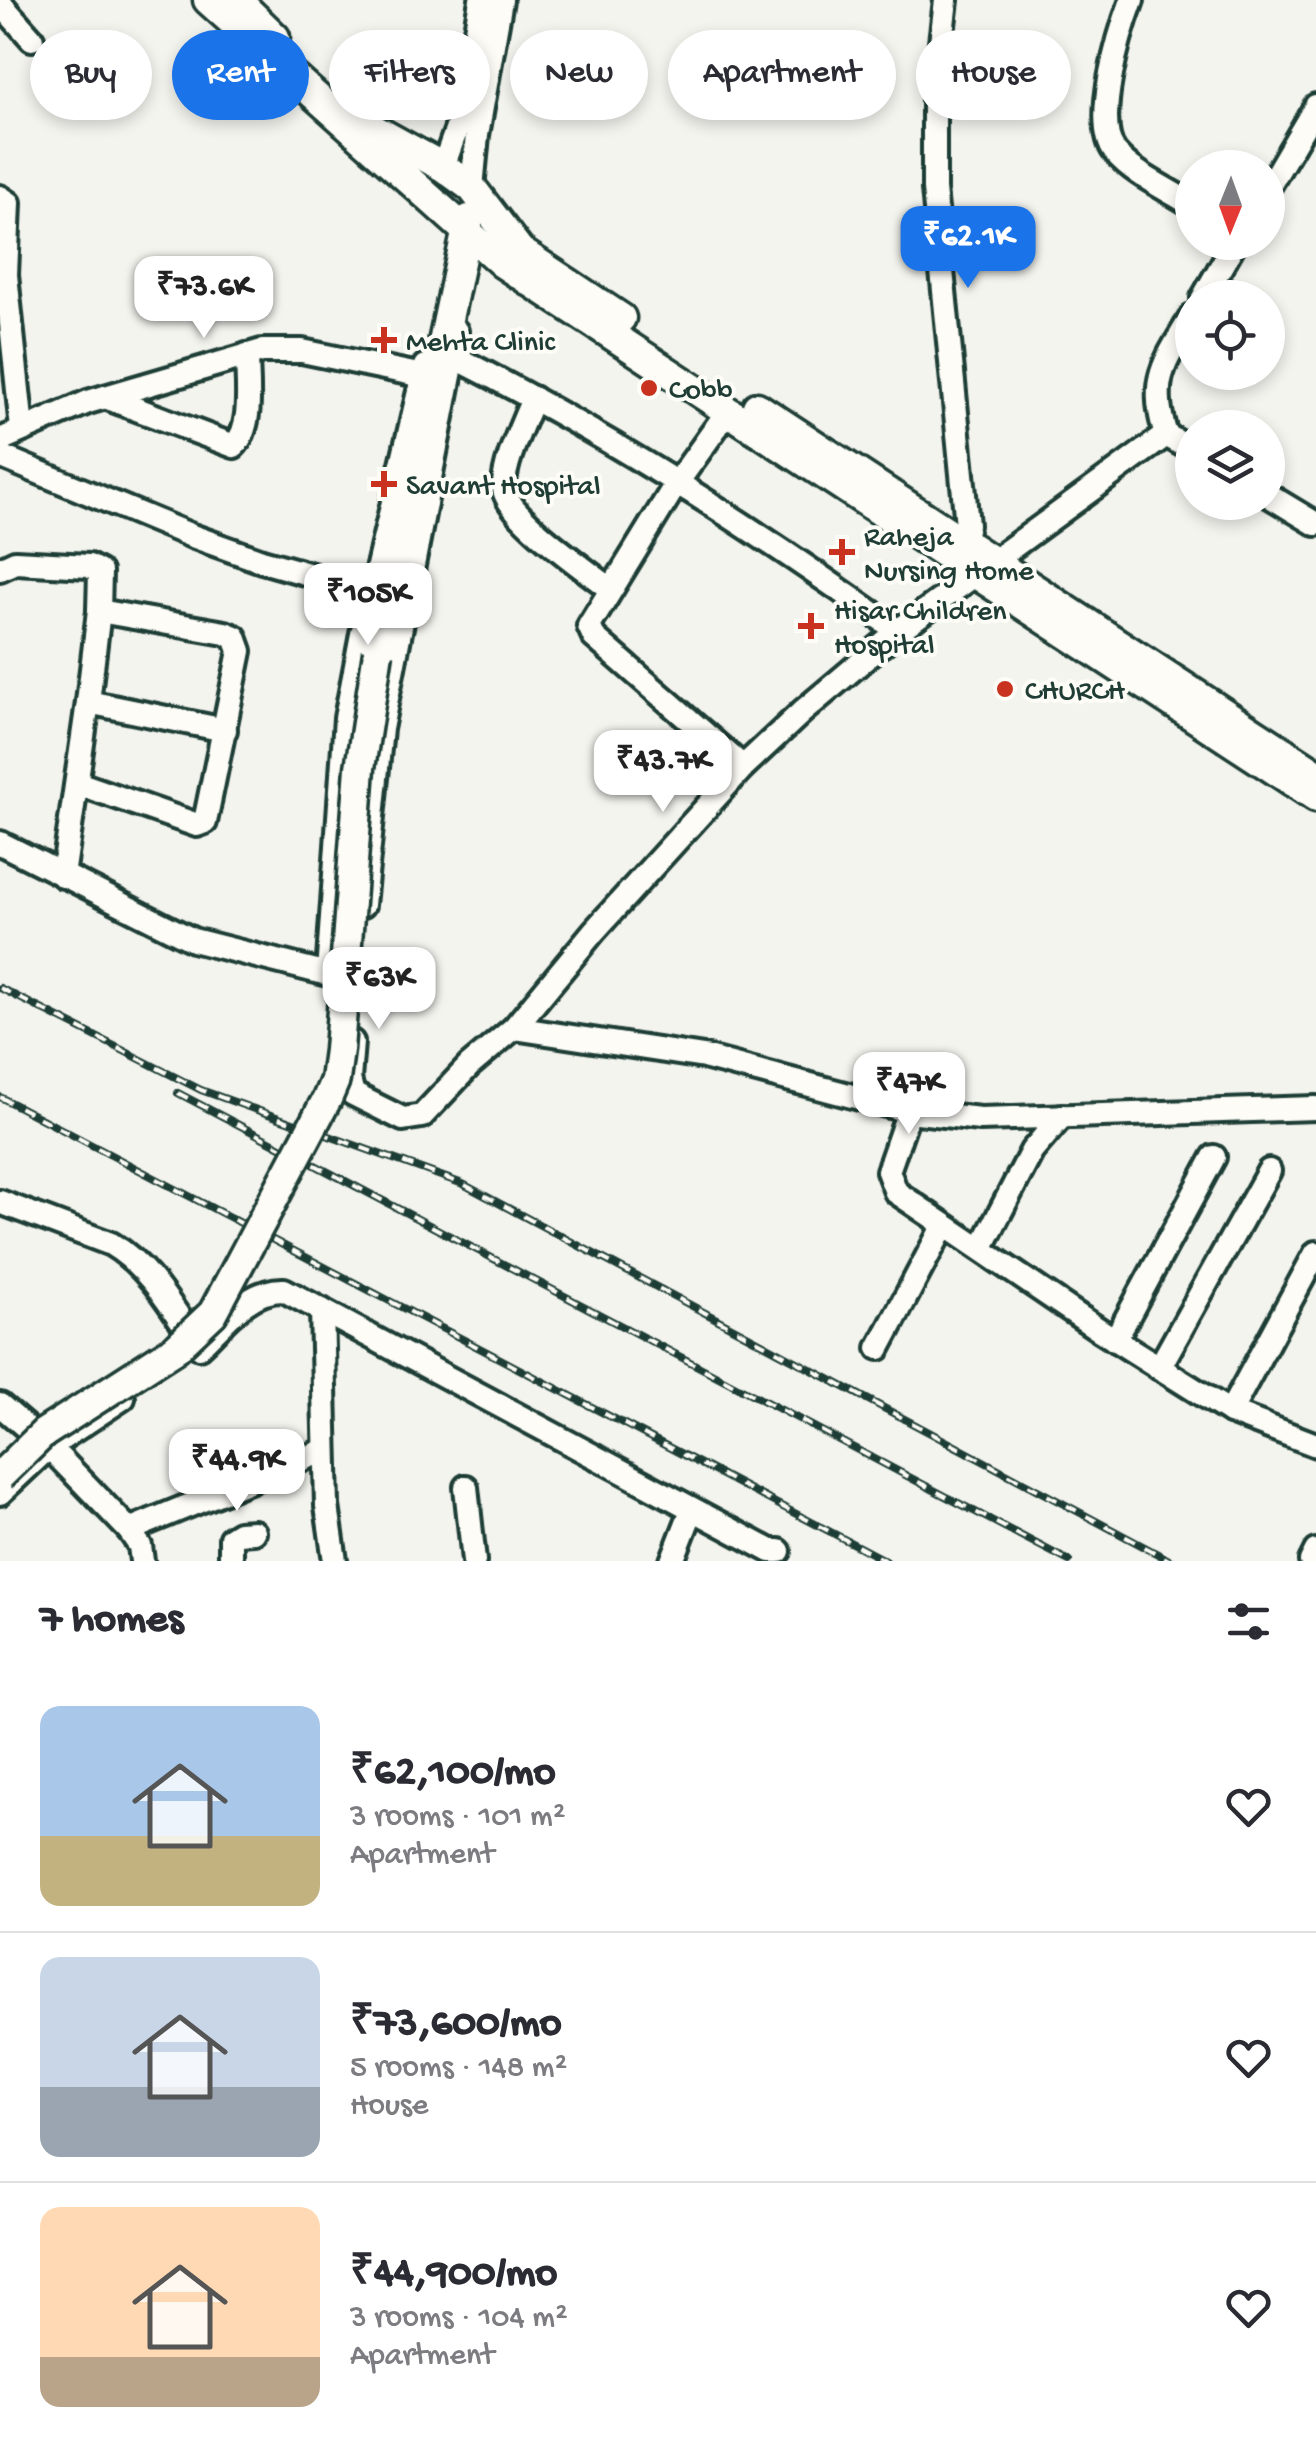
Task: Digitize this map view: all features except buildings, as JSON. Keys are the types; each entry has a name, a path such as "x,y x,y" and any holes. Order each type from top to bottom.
{"main road":[{"path":"208,0 502,263 728,411 957,549"},
{"path":"237,0 374,129 472,188 520,252 986,568 1316,773"},
{"path":"0,1476 44,1432 198,1331 213,1313 335,1080 360,768 378,652 467,233 472,188"},
{"path":"986,568 1316,798"}],"street":[{"path":"444,168 462,114 481,0"},
{"path":"472,188 500,0"},
{"path":"946,0 932,145 944,311 967,525 957,549"},
{"path":"1132,0 1120,30 1106,128 1113,149 1131,166 1175,194"},
{"path":"5,3 30,36"},
{"path":"1285,159 1316,106"},
{"path":"0,196 9,203 5,322 22,429"},
{"path":"328,974 346,718 430,341 450,314 456,334 454,357 380,730 350,1086 358,1098 404,1119 422,1116 469,1066 514,1028 602,922 743,767 898,631 1166,435"},
{"path":"0,440 105,396 281,348 422,376"},
{"path":"1175,349 1157,384 1158,408 1166,435 1175,440"},
{"path":"105,396 234,446 244,432 246,419 247,355"},
{"path":"454,357 533,398 676,484 797,559 898,631"},
{"path":"533,398 505,474 503,492 514,511 610,590"},
{"path":"728,411 676,484 592,619 590,632 743,767"},
{"path":"0,456 209,542 372,592"},
{"path":"1285,505 1316,524"},
{"path":"0,568 14,562 96,568 100,578 88,702 63,876"},
{"path":"77,783 202,825 208,818 240,651 235,637 99,611"},
{"path":"88,702 225,730"},
{"path":"0,843 193,940 357,978"},
{"path":"514,1028 704,1056 909,1111 980,1119 1316,1108"},
{"path":"909,1111 890,1159 890,1182 896,1192 1115,1340 1230,1412 1316,1446"},
{"path":"981,1249 1032,1151 1062,1116"},
{"path":"1024,1117 1032,1151"},
{"path":"1115,1340 1214,1157"},
{"path":"1160,1368 1269,1171"},
{"path":"0,1202 128,1254 199,1346"},
{"path":"879,1348 944,1226"},
{"path":"1230,1412 1316,1253"},
{"path":"0,1493 49,1448 199,1346 246,1302 272,1290 284,1290 770,1552 779,1551"},
{"path":"322,1310 327,1506 335,1561"},
{"path":"0,1405 49,1448 129,1530 140,1546 142,1561"},
{"path":"129,1530 325,1450"},
{"path":"466,1487 474,1561"},
{"path":"672,1561 692,1510"},
{"path":"231,1561 231,1538 254,1532"},
{"path":"1311,1561 1316,1551"}],"railway":[{"path":"0,988 201,1090 463,1184 1171,1561"},
{"path":"178,1093 1069,1561"},
{"path":"0,1097 886,1561"}],"place":[{"name":"Mehta Clinic","path":"384,340"},
{"name":"Cobb","path":"649,388"},
{"name":"Savant Hospital","path":"384,484"},
{"name":"Raheja Nursing Home","path":"842,552"},
{"name":"Hisar Children Hospital","path":"811,626"},
{"name":"CHURCH","path":"1005,689"}]}
